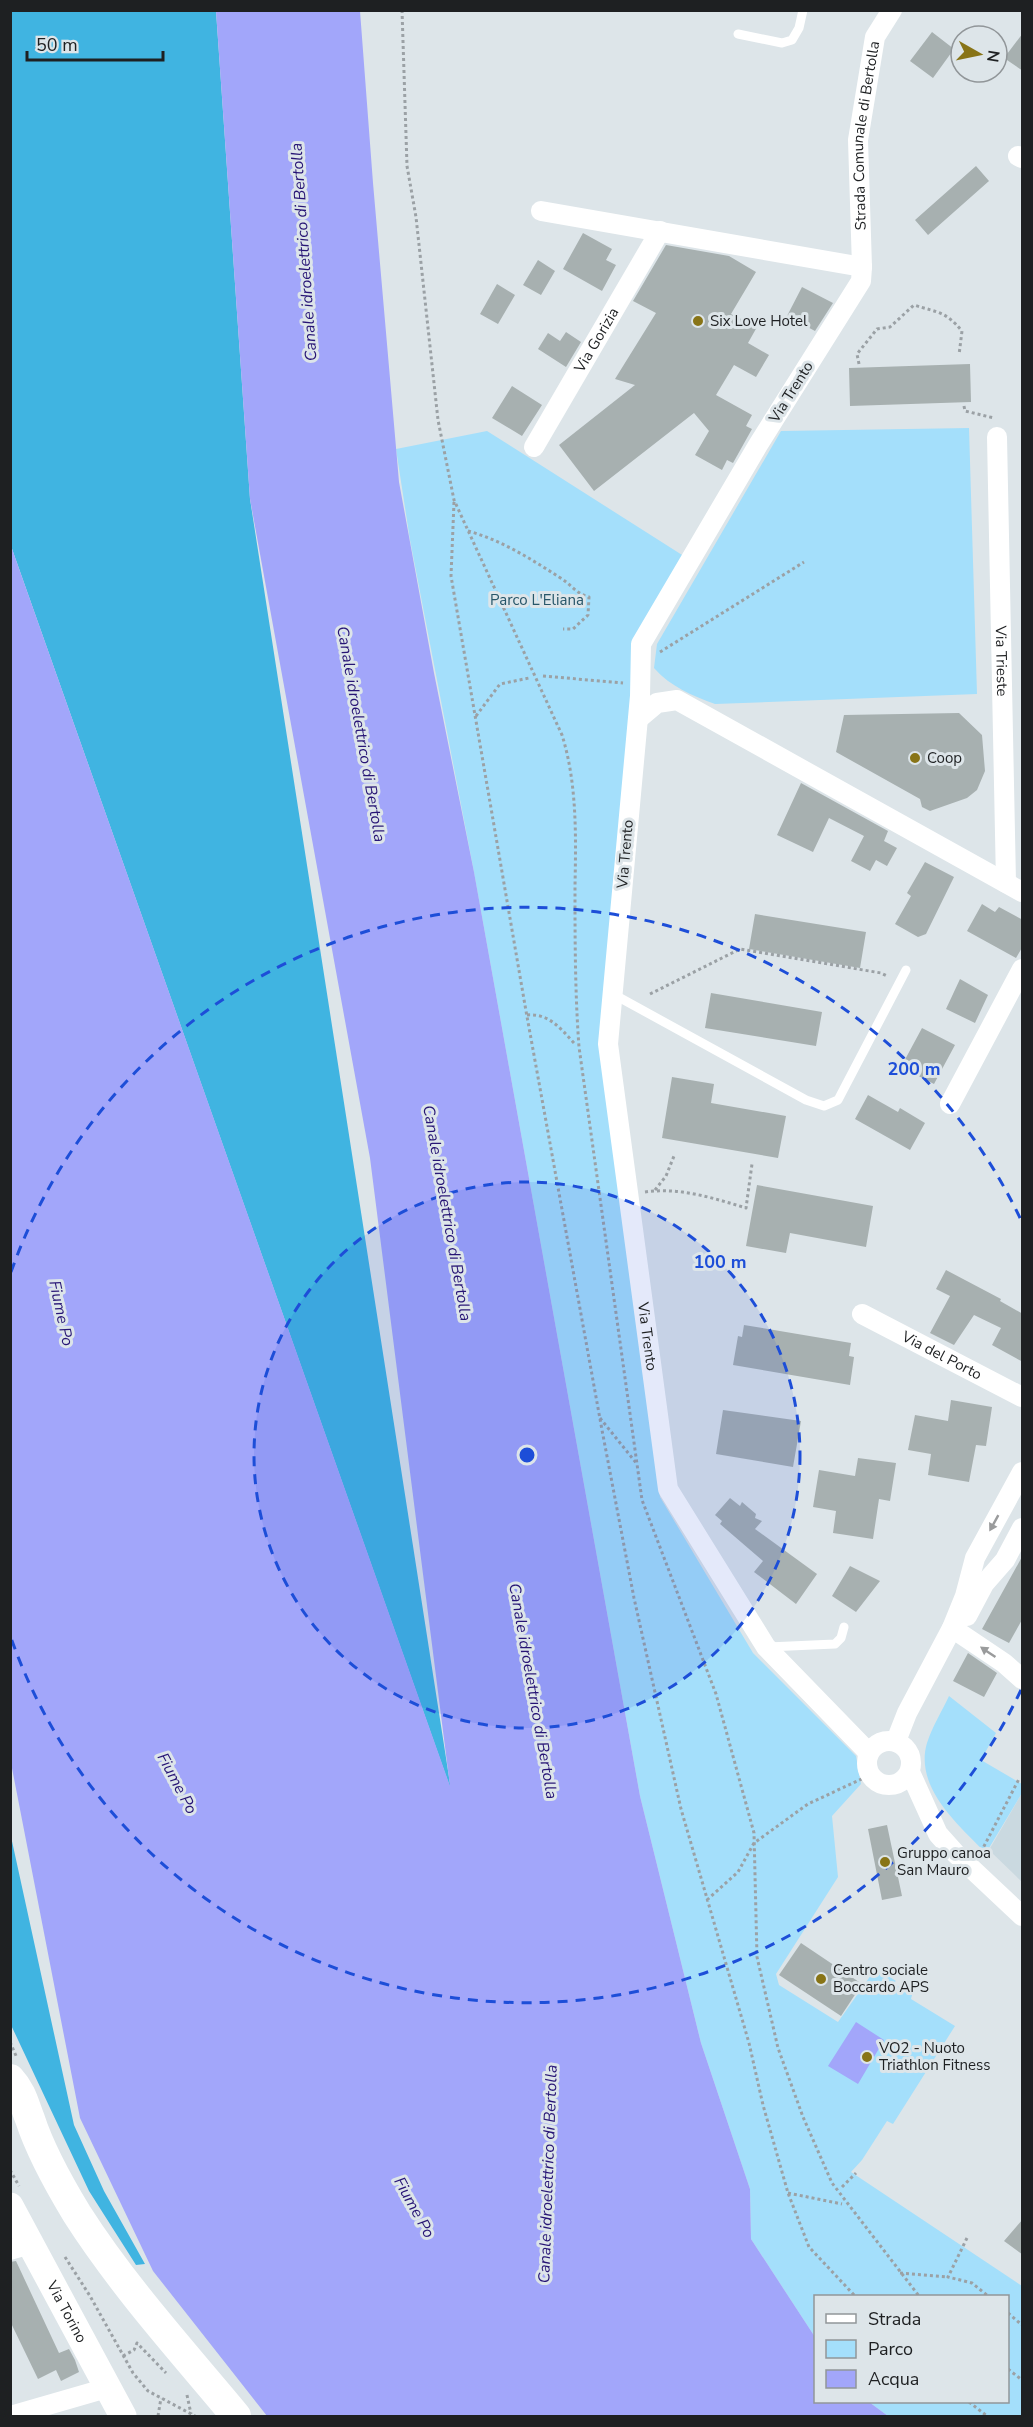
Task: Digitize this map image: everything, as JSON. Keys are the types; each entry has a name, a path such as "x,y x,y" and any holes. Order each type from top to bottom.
{"main road":[{"path":"10,2079 26,2104 20,2113 93,2239 117,2272 236,2416"}],"street":[{"name":"Strada Comunale di Bertolla","path":"862,267 858,140 875,37 891,10"},
{"path":"542,211 862,267"},
{"name":"Via Gorizia","path":"534,447 660,231"},
{"name":"Via Trento","path":"862,267 861,281 758,445 641,644 638,719 608,1044 628,1194 640,1254 653,1349 668,1489 766,1647 869,1754"},
{"name":"Via Trieste","path":"999,428 1014,887"},
{"name":"Via Trieste","path":"638,719 657,703 677,700 1014,887"},
{"path":"950,1104 1023,969"},
{"name":"Via del Porto","path":"862,1314 1023,1397"},
{"path":"896,1741 907,1713 952,1628 979,1551 1023,1472"},
{"path":"952,1628 964,1622 984,1584 1000,1566 1023,1528"},
{"path":"979,1551 981,1566 989,1571 1000,1566"},
{"path":"952,1628 1004,1663 1023,1679"},
{"path":"910,1772 901,1782 888,1785 875,1780 867,1768 869,1754 877,1744 890,1740 896,1741 908,1750 911,1757 910,1772 938,1834 972,1870 1023,1916"},
{"name":"Via Torino","path":"17,2200 21,2247 123,2416"},
{"path":"10,2416 107,2388"}],"lane":[{"path":"738,34 782,43 792,40 799,28 802,10"},
{"path":"613,994 806,1100 824,1106 838,1100 906,970"},
{"path":"766,1647 835,1644 842,1638 844,1627"}],"path":[{"path":"402,10 407,166 417,217 438,420 454,500 451,576 527,1015 634,1598 681,1809 749,2043 763,2104 788,2193 809,2247 854,2295"},
{"path":"859,363 857,354 877,329 890,327 914,305 943,312 952,320 962,332 959,355"},
{"path":"964,406 965,411 999,428"},
{"path":"468,531 484,535 530,558 566,581 579,595 590,597 588,615 573,629 563,629"},
{"path":"641,664 804,562"},
{"path":"543,676 640,685"},
{"path":"476,716 500,684 529,678"},
{"path":"650,994 740,949 881,973 899,982"},
{"path":"527,1015 543,1016 560,1027 575,1044"},
{"path":"656,1191 666,1176 674,1156"},
{"path":"628,1194 656,1191 696,1194 746,1208 752,1164"},
{"path":"599,1416 637,1464"},
{"path":"707,1900 738,1872 754,1842 808,1804 870,1774"},
{"path":"972,1870 1019,1779"},
{"path":"10,2170 17,2200"},
{"path":"842,2187 856,2173"},
{"path":"788,2193 842,2205"},
{"path":"948,2277 967,2238"},
{"path":"60,2249 90,2296 133,2373 148,2391 193,2415"},
{"path":"900,2272 948,2277 972,2283 987,2295"},
{"path":"1009,2314 1023,2325"},
{"path":"123,2356 134,2350 137,2343 172,2379"},
{"path":"1009,2370 1023,2380"},
{"path":"186,2392 193,2415"},
{"path":"158,2416 161,2398"},
{"path":"970,2403 987,2416"}],"shaded area":[{"path":"10,11 216,11 250,499 451,1790 11,546"},
{"path":"1022,1793 1022,1882 989,1850"},
{"path":"10,1832 74,2125 104,2191 145,2264 136,2265 89,2191 11,2025"}],"green space":[{"path":"969,428 977,694 715,704 674,685 654,668 657,644 781,431"},
{"name":"Parco L'Eliana","path":"487,431 690,560 641,644 608,1044 660,1497 753,1653 856,1756 861,1784 832,1816 838,1877 776,1974 779,1985 838,2022 876,1968 896,1981 893,1983 912,1995 911,1999 955,2026 893,2124 887,2121 862,2160 851,2172 1022,2286 1022,2416 888,2416 870,2403 1009,2403 1009,2295 814,2295 814,2335 751,2239 750,2189 701,2043 640,1796 474,872 410,540 396,449"},
{"path":"949,1696 996,1733 981,1760 1022,1784 1022,1793 986,1853 941,1804 927,1775 925,1759 927,1743"}],"water":[{"path":"216,11 360,11 399,482 474,872 640,1796 701,2043 750,2189 751,2239 814,2335 814,2403 870,2403 888,2416 267,2416 153,2271 80,2118 11,1763 11,546 450,1786 370,1158 250,499"},
{"path":"856,2022 884,2040 858,2084 828,2066"}],"building":[{"path":"932,32 949,45 949,56 933,78 910,61"},
{"path":"1023,33 1023,71 1009,61 1009,51"},
{"path":"976,166 989,181 928,235 915,220"},
{"path":"583,233 612,249 606,260 616,265 602,291 563,269"},
{"path":"666,245 729,256 756,272 731,314 757,327 748,343 769,355 756,377 734,365 716,395 752,415 746,426 752,429 733,463 727,460 722,470 695,455 709,431 694,413 594,491 559,445 635,385 615,379 656,313 633,301"},
{"path":"538,260 555,271 541,295 523,285"},
{"path":"497,284 515,295 498,324 480,314"},
{"path":"802,287 833,303 815,331 787,316"},
{"path":"566,332 581,342 566,367 538,349 548,333 560,341"},
{"path":"970,364 971,402 850,406 849,368"},
{"path":"512,386 542,405 522,436 492,418"},
{"name":"Coop","path":"959,713 982,735 985,771 977,790 967,798 930,811 922,807 920,799 836,752 844,715"},
{"path":"801,783 888,831 884,841 897,848 887,866 876,860 870,871 851,861 864,836 829,818 813,852 777,835"},
{"path":"925,862 954,877 926,934 918,937 895,924 911,896 907,893"},
{"path":"982,904 995,912 999,907 1023,920 1023,946 1016,958 967,931"},
{"path":"755,914 866,932 860,968 749,949"},
{"path":"960,979 988,995 975,1023 946,1009"},
{"path":"711,993 822,1012 816,1046 705,1028"},
{"path":"922,1028 955,1045 934,1084 901,1067"},
{"path":"672,1077 714,1084 711,1103 786,1116 778,1158 662,1138"},
{"path":"868,1095 898,1112 900,1108 925,1123 910,1150 855,1119"},
{"path":"757,1185 873,1206 866,1247 790,1233 786,1253 746,1246"},
{"path":"946,1270 1001,1299 1000,1301 1023,1314 1023,1362 992,1345 1001,1328 974,1315 954,1345 930,1333 950,1296 936,1289"},
{"path":"744,1325 851,1343 849,1356 854,1357 850,1385 733,1365 738,1336 742,1337"},
{"path":"951,1400 992,1407 986,1446 976,1445 969,1482 928,1475 931,1454 908,1450 915,1415 948,1421"},
{"path":"723,1410 801,1421 793,1467 716,1454"},
{"path":"858,1458 896,1463 890,1501 879,1499 873,1539 833,1533 836,1511 813,1507 819,1470 855,1476"},
{"path":"730,1498 740,1506 742,1502 756,1514 755,1518 762,1521 755,1529 817,1574 796,1604 754,1572 763,1561 720,1524 722,1521 715,1515"},
{"path":"1023,1555 1023,1618 1009,1643 982,1629"},
{"path":"850,1566 880,1581 856,1612 832,1596"},
{"path":"968,1653 997,1673 984,1697 953,1681"},
{"name":"Gruppo canoa San Mauro","path":"887,1825 902,1896 882,1900 868,1829"},
{"name":"Centro sociale Boccardo APS","path":"801,1943 862,1984 841,2016 779,1975"},
{"path":"1023,2219 1023,2255 1004,2241"},
{"path":"16,2261 59,2353 69,2349 75,2360 79,2372 61,2381 56,2370 38,2379 10,2321 10,2262"}],"place":[{"name":"Six Love Hotel","path":"698,321"},
{"name":"Coop","path":"915,758"},
{"name":"Gruppo canoa San Mauro","path":"885,1862"},
{"name":"Centro sociale Boccardo APS","path":"821,1979"},
{"name":"VO2 - Nuoto Triathlon Fitness","path":"867,2057"}],"water label":[{"name":"Canale idroelettrico di Bertolla","path":"303,252"},
{"name":"Canale idroelettrico di Bertolla","path":"362,734"},
{"name":"Canale idroelettrico di Bertolla","path":"448,1213"},
{"name":"Fiume Po","path":"62,1313"},
{"name":"Canale idroelettrico di Bertolla","path":"534,1691"},
{"name":"Fiume Po","path":"178,1783"},
{"name":"Canale idroelettrico di Bertolla","path":"547,2174"},
{"name":"Fiume Po","path":"415,2207"}]}
